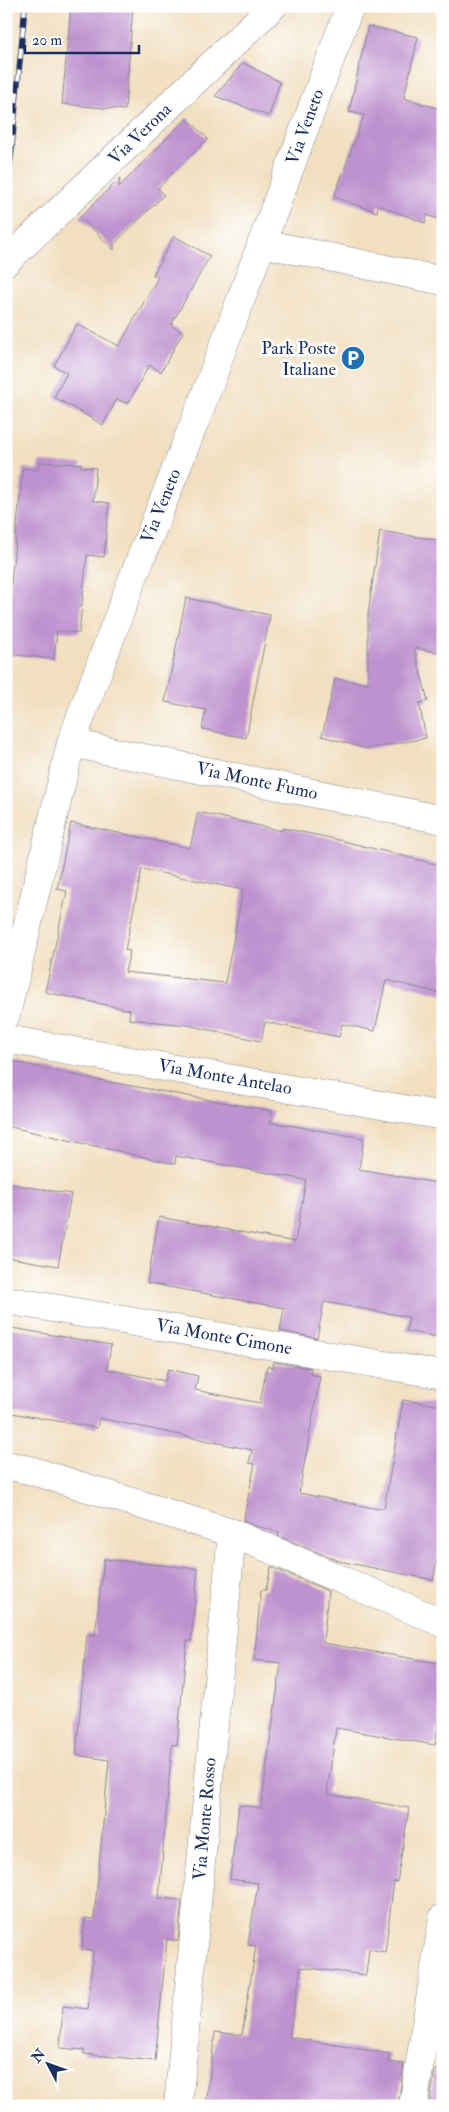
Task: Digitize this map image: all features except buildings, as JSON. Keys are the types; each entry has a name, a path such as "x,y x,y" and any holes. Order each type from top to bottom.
{"street":[{"name":"Via Verona","path":"6,262 273,6"},
{"name":"Via Veneto","path":"6,1015 71,743 350,6"},
{"path":"262,242 443,282"},
{"name":"Via Monte Fumo","path":"71,743 443,820"},
{"name":"Via Monte Antelao","path":"6,1039 443,1116"},
{"name":"Via Monte Cimone","path":"6,1300 443,1374"},
{"path":"6,1465 33,1471 232,1533 443,1623"},
{"name":"Via Monte Rosso","path":"178,2106 232,1533"},
{"path":"414,2106 443,1918"}],"railway":[{"path":"6,212 25,6"}],"place":[{"name":"Park Poste Italiane","path":"353,358"}]}
